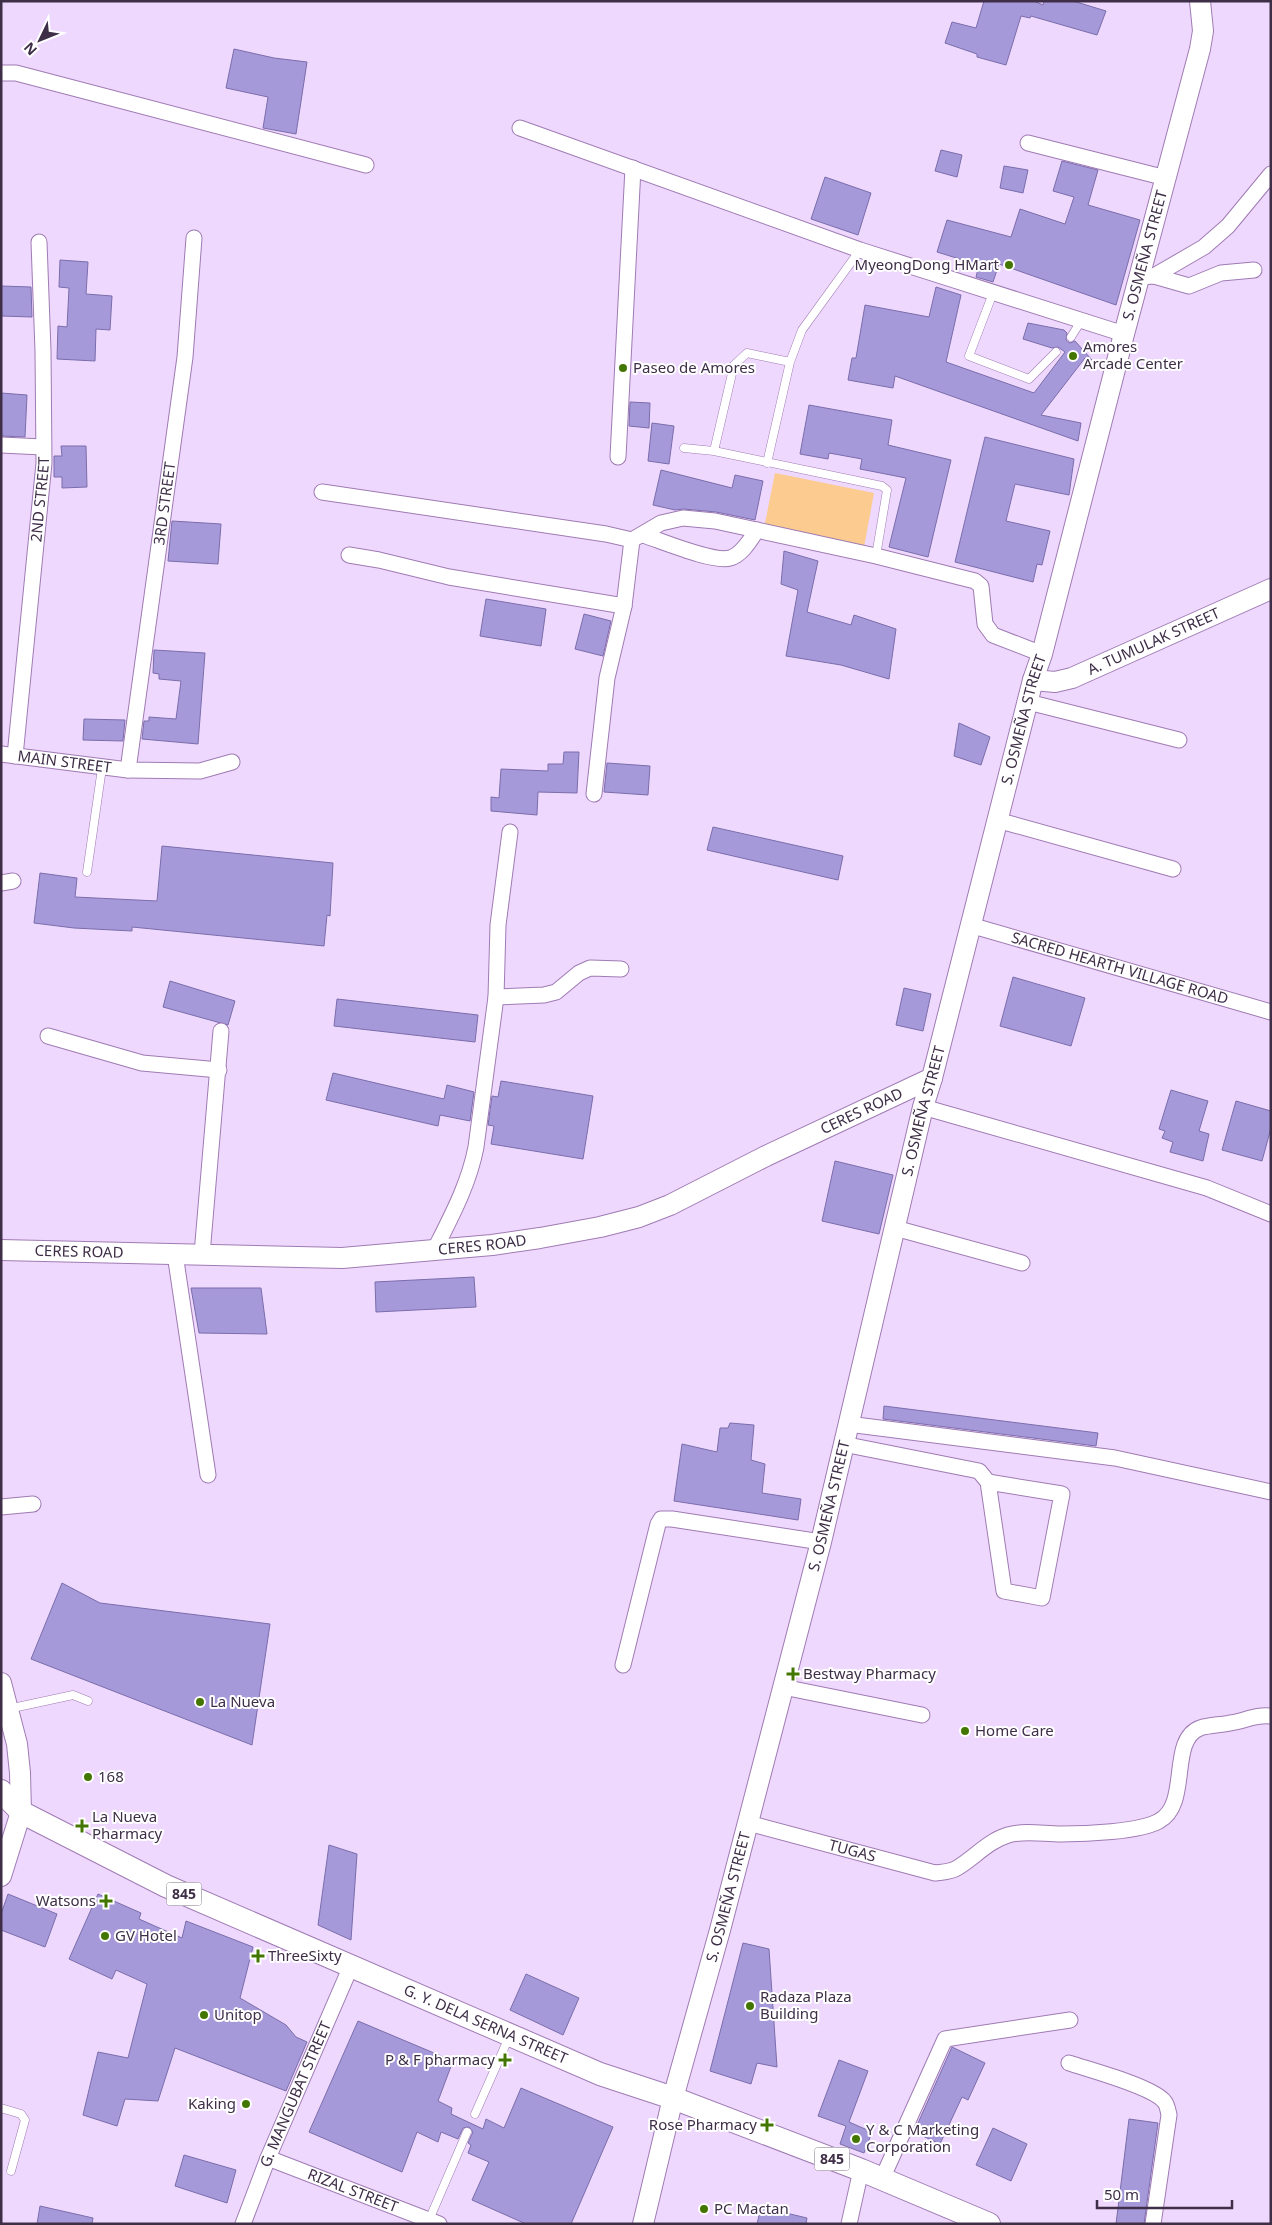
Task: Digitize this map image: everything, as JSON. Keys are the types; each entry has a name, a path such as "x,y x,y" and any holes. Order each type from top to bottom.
{"main road":[{"name":"G. Y. DELA SERNA STREET","path":"1,1790 21,1812 166,1886 600,2074 674,2098 861,2170 989,2224"}],"street":[{"name":"S. OSMEÑA STREET","path":"643,2224 674,2098 821,1542 923,1107 1033,680 1042,654 1124,334 1147,277 1166,178 1200,49 1203,31 1199,2"},
{"path":"1,73 16,73 366,165"},
{"path":"520,128 860,250 1124,334"},
{"path":"1028,143 1166,178"},
{"path":"618,457 633,168"},
{"path":"1147,277 1210,242 1228,226 1271,174"},
{"name":"3RD STREET","path":"128,770 185,357 194,238"},
{"name":"2ND STREET","path":"8,755 42,497 43,351 39,242"},
{"path":"1147,277 1189,286 1221,273 1254,270"},
{"path":"1,445 43,447"},
{"path":"322,492 606,534 638,537 715,559 731,558 744,548 758,530"},
{"path":"594,794 607,678 638,537 661,523 683,518 715,521 876,556 975,581 981,586 985,624 993,635 1042,654"},
{"path":"349,555 449,577 624,606"},
{"name":"A. TUMULAK STREET","path":"1033,680 1055,682 1072,678 1271,589"},
{"path":"1028,702 1179,740"},
{"name":"MAIN STREET","path":"8,755 128,770 200,771 232,762"},
{"path":"997,820 1173,869"},
{"path":"434,1251 454,1212 472,1164 496,997 498,925 510,832"},
{"name":"SACRED HEARTH VILLAGE ROAD","path":"970,925 1271,1012"},
{"path":"496,997 544,995 556,992 579,973 590,968 621,968"},
{"path":"202,1254 221,1031"},
{"path":"48,1036 142,1063 218,1070"},
{"name":"CERES ROAD","path":"1,1250 342,1258 434,1251 540,1238 600,1227 639,1217 670,1204 766,1156 932,1078"},
{"path":"923,1107 1207,1188 1271,1214"},
{"path":"895,1228 1022,1263"},
{"path":"174,1254 208,1475"},
{"path":"848,1424 1115,1458 1271,1492"},
{"path":"843,1444 979,1471 988,1482 1004,1591 1042,1598 1062,1494 988,1482"},
{"path":"1,1508 33,1504"},
{"path":"623,1666 658,1524 662,1519 821,1542"},
{"path":"1,1684 17,1744 21,1812 1,1876"},
{"path":"783,1687 922,1715"},
{"name":"TUGAS","path":"748,1823 935,1874 956,1870 988,1846 1007,1836 1031,1832 1062,1834 1137,1828 1160,1821 1174,1804 1185,1742 1194,1732 1200,1728 1240,1722 1255,1716 1271,1716"},
{"name":"G. MANGUBAT STREET","path":"244,2224 268,2158 351,1966"},
{"path":"882,2179 945,2039 1070,2020"},
{"path":"1069,2063 1150,2091 1164,2100 1168,2107 1169,2115 1152,2224"},
{"name":"RIZAL STREET","path":"268,2158 434,2222"},
{"path":"849,2224 861,2170"}],"lane":[{"path":"768,463 790,362 808,321 860,250"},
{"path":"993,293 969,356 1029,379 1056,352"},
{"path":"1071,337 1081,321"},
{"path":"714,451 734,365 743,354 790,362"},
{"path":"684,448 714,451 882,486 887,490 876,556"},
{"path":"87,872 102,768"},
{"path":"8,1709 73,1695 88,1701"},
{"path":"474,2114 510,2035"},
{"path":"1,2108 21,2114 25,2120 11,2171"},
{"path":"434,2222 467,2132"}],"shaded area":[{"path":"775,473 874,493 864,547 764,528"}],"building":[{"path":"984,1 1034,1 1043,5 1044,1 1073,1 1106,11 1097,35 1031,16 1030,18 1021,16 1006,65 977,57 977,54 945,43 952,22 976,28"},
{"path":"234,49 274,58 307,62 296,134 263,128 268,97 226,88"},
{"path":"941,150 962,155 957,177 935,171"},
{"path":"1062,161 1098,170 1088,205 1140,220 1116,305 999,264 993,282 976,277 979,265 937,252 947,220 1011,237 1020,209 1065,224 1074,197 1053,191"},
{"path":"1004,166 1028,170 1023,193 1000,188"},
{"path":"825,177 871,193 858,235 811,219"},
{"path":"60,260 88,262 86,294 112,296 110,330 96,329 95,361 57,359 58,326 67,327 69,288 59,287"},
{"path":"1,286 31,287 32,317 1,316"},
{"path":"936,287 961,295 946,362 1034,393 1065,352 1058,347 1052,348 1023,339 1028,323 1064,330 1067,333 1066,340 1070,343 1075,341 1092,360 1085,358 1041,415 1081,423 1078,441 895,376 893,388 848,380 852,358 856,358 865,305 929,317"},
{"path":"1,393 27,395 25,437 1,436"},
{"path":"630,402 650,403 649,428 629,426"},
{"path":"809,405 892,420 888,445 951,460 928,557 889,547 906,478 860,469 862,459 829,453 828,459 800,454"},
{"path":"652,423 674,426 669,464 648,461"},
{"path":"985,437 1074,459 1069,495 1015,484 1006,521 1050,531 1042,565 1037,564 1033,582 955,562"},
{"path":"61,446 86,446 87,487 62,488 62,477 54,477 54,456 62,456"},
{"path":"661,470 732,488 735,475 763,481 755,520 716,512 675,510 653,505"},
{"path":"172,521 221,524 218,564 168,561"},
{"path":"784,551 818,561 807,612 851,625 854,615 896,629 889,679 841,665 786,656 798,590 781,584"},
{"path":"486,599 546,609 541,646 480,636"},
{"path":"584,614 611,621 603,656 575,649"},
{"path":"154,650 205,653 198,744 142,739 144,721 149,721 149,717 176,719 181,681 159,679 159,674 153,673"},
{"path":"84,719 125,720 123,741 83,740"},
{"path":"959,723 990,737 981,765 954,756"},
{"path":"564,752 579,752 577,793 538,792 537,815 491,811 491,797 499,798 501,769 548,771 548,764 563,764"},
{"path":"607,763 650,766 648,795 604,792"},
{"path":"713,827 843,856 838,880 707,850"},
{"path":"162,846 333,863 330,916 327,915 324,946 132,927 132,931 74,928 34,923 40,873 77,878 75,897 157,901"},
{"path":"1013,977 1085,998 1071,1046 1000,1026"},
{"path":"170,981 235,1001 228,1025 163,1007"},
{"path":"904,988 931,994 923,1031 896,1025"},
{"path":"337,999 478,1015 475,1042 334,1026"},
{"path":"333,1073 444,1099 447,1085 474,1092 470,1121 440,1115 438,1126 326,1100"},
{"path":"501,1081 593,1096 583,1159 491,1144 494,1126 488,1125 492,1096 498,1097"},
{"path":"1171,1090 1208,1101 1199,1131 1209,1134 1203,1161 1170,1152 1173,1142 1162,1138 1165,1131 1159,1129"},
{"path":"1236,1101 1271,1111 1271,1128 1262,1161 1222,1150"},
{"path":"835,1161 893,1175 879,1234 822,1221"},
{"path":"474,1277 476,1307 376,1312 375,1282"},
{"path":"191,1288 261,1288 267,1334 199,1333"},
{"path":"884,1406 1098,1433 1096,1446 883,1419"},
{"path":"730,1423 754,1425 751,1460 765,1464 762,1493 801,1499 798,1520 674,1501 682,1444 717,1452 720,1428 728,1428"},
{"name":"La Nueva","path":"62,1583 100,1603 270,1624 252,1745 31,1659"},
{"path":"329,1845 357,1854 351,1940 318,1925"},
{"path":"8,1894 57,1914 45,1947 1,1930 1,1914"},
{"name":"Unitop","path":"98,1894 141,1913 139,1919 182,1938 186,1921 253,1947 240,1998 286,2025 296,2037 307,2042 286,2091 175,2048 158,2101 125,2099 117,2126 83,2115 98,2052 128,2058 147,1984 116,1970 112,1979 69,1959"},
{"name":"Radaza Plaza Building","path":"743,1943 769,1949 777,2067 757,2063 751,2084 710,2071"},
{"path":"526,1974 579,1998 563,2035 510,2010"},
{"path":"358,2021 453,2061 438,2101 452,2108 451,2114 483,2129 486,2119 504,2128 521,2088 613,2127 571,2224 526,2224 472,2200 489,2162 468,2153 471,2145 468,2143 473,2132 469,2127 463,2128 458,2139 441,2132 438,2142 417,2132 402,2172 309,2132"},
{"path":"952,2047 985,2063 968,2100 962,2097 940,2144 914,2132"},
{"path":"839,2060 868,2071 849,2122 872,2132 864,2153 840,2144 846,2126 818,2116"},
{"path":"1129,2119 1158,2123 1144,2224 1116,2224"},
{"path":"993,2128 1027,2144 1011,2181 976,2165"},
{"path":"184,2155 236,2170 227,2203 175,2186"},
{"path":"40,2206 93,2218 92,2224 37,2224"},
{"path":"761,2207 807,2218 806,2224 757,2224"}],"place":[{"name":"MyeongDong HMart","path":"1009,265"},
{"name":"Amores Arcade Center","path":"1073,356"},
{"name":"Paseo de Amores","path":"623,368"},
{"name":"Bestway Pharmacy","path":"793,1674"},
{"name":"La Nueva","path":"200,1702"},
{"name":"Home Care","path":"965,1731"},
{"name":"168","path":"88,1777"},
{"name":"La Nueva Pharmacy","path":"82,1826"},
{"name":"Watsons","path":"106,1901"},
{"name":"GV Hotel","path":"105,1936"},
{"name":"ThreeSixty","path":"258,1956"},
{"name":"Radaza Plaza Building","path":"750,2006"},
{"name":"Unitop","path":"204,2015"},
{"name":"P & F pharmacy","path":"505,2060"},
{"name":"Kaking","path":"246,2104"},
{"name":"Rose Pharmacy","path":"767,2125"},
{"name":"Y & C Marketing Corporation","path":"856,2139"},
{"name":"PC Mactan","path":"704,2209"}]}
